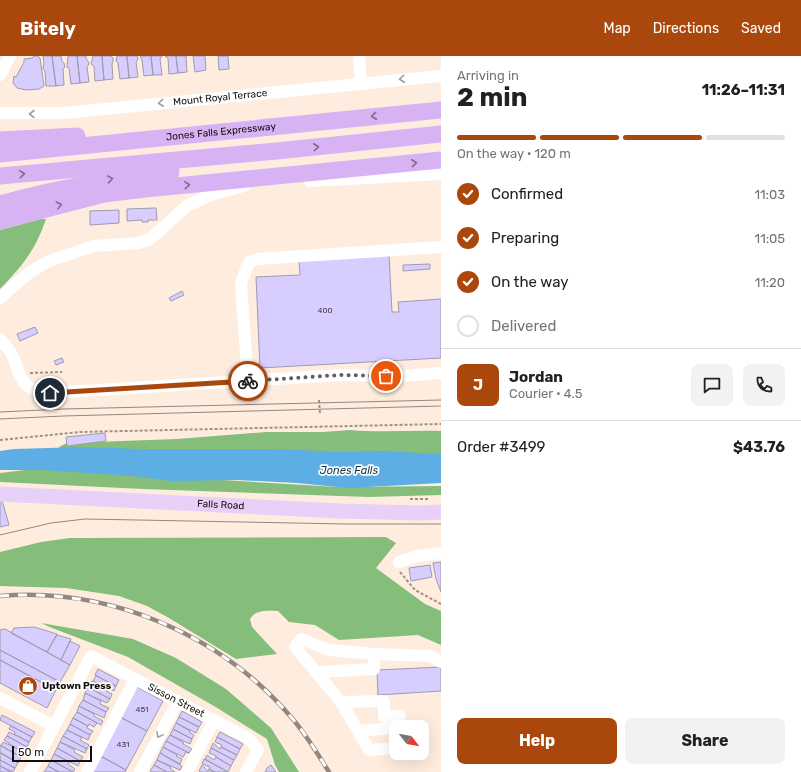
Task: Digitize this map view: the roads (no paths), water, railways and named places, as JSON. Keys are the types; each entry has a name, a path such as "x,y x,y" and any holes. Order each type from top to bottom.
{"highway":[{"name":"Jones Falls Expressway","path":"0,154 441,110"},
{"path":"0,140 52,136 209,133"},
{"path":"0,176 277,151 441,134"},
{"path":"0,204 116,178 214,167 277,151"},
{"path":"0,221 104,194 441,160"}],"main road":[{"name":"Falls Road","path":"0,494 340,511 441,512"}],"street":[{"path":"0,75 10,56"},
{"path":"359,56 362,83"},
{"name":"Mount Royal Terrace","path":"0,113 64,113 441,76"},
{"path":"0,298 30,272 49,261 94,246 140,243 150,239 187,206 210,195 250,185 441,174"},
{"path":"248,381 242,284 245,268 250,262 257,259 441,247"},
{"path":"0,339 9,350 22,381 32,389 39,392 50,393 340,375 401,376 441,373"},
{"path":"400,562 418,556 441,552"},
{"path":"389,748 368,750 341,702 295,647 301,639 329,650 374,654 430,656 441,662"},
{"path":"317,672 374,669 374,654"},
{"name":"Sisson Street","path":"54,726 91,656 248,738 258,750 246,772"},
{"path":"87,772 135,679"},
{"path":"0,698 54,726 30,772"},
{"path":"140,772 178,701"},
{"path":"341,702 384,701 384,717 400,716"},
{"path":"187,772 214,720"},
{"path":"358,730 389,728"}],"water":[{"name":"Jones Falls","path":"82,447 140,449 276,449 341,452 380,451 441,454 441,483 348,488 297,483 237,480 171,481 133,476 43,470 0,470 0,451 14,449"}],"tram line":[{"path":"0,412 63,409 441,400"},
{"path":"0,419 441,406"},
{"path":"0,535 51,523 85,519 346,524 441,524"}],"railway":[{"path":"0,596 41,595 81,599 121,608 160,622 196,640 231,662 263,688 296,723 329,772"}],"place":[{"name":"Uptown Press","path":"28,686"}]}
